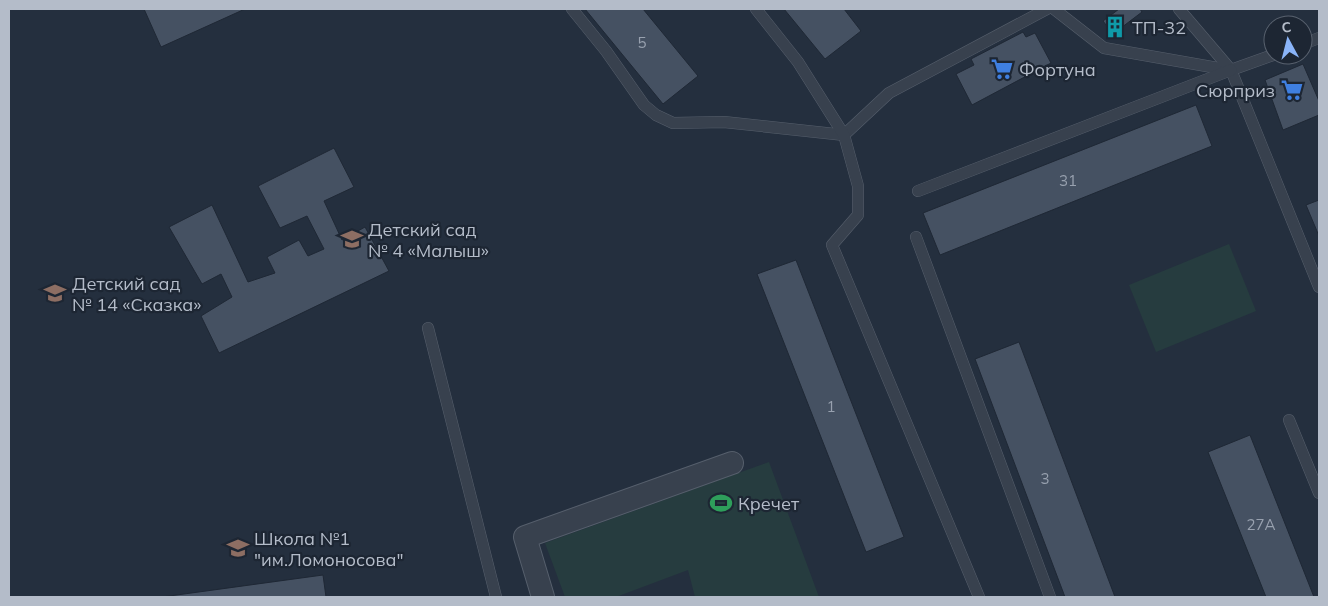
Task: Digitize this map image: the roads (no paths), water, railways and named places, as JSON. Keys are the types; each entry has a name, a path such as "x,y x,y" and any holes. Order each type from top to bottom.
{"street":[{"path":"543,597 525,538 732,463"}],"lane":[{"path":"572,9 606,51 644,104 656,115 673,123 724,122 844,135 889,93 1048,9"},
{"path":"756,9 798,62 844,135 858,186 858,216 832,246 979,597"},
{"path":"1054,9 1104,48 1230,70"},
{"path":"1179,9 1230,70 1319,287"},
{"path":"918,191 1263,58"},
{"path":"916,238 1050,597"},
{"path":"428,328 496,597"},
{"path":"1290,420 1319,493"}],"place":[{"name":"ТП-32","path":"1115,27"},
{"name":"Фортуна","path":"1002,69"},
{"name":"Сюрприз","path":"1292,90"},
{"name":"Детский сад № 4 «Малыш»","path":"352,239"},
{"name":"Детский сад № 14 «Сказка»","path":"55,293"},
{"name":"Кречет","path":"721,503"},
{"name":"Школа №1 \"им.Ломоносова\"","path":"238,548"}]}
